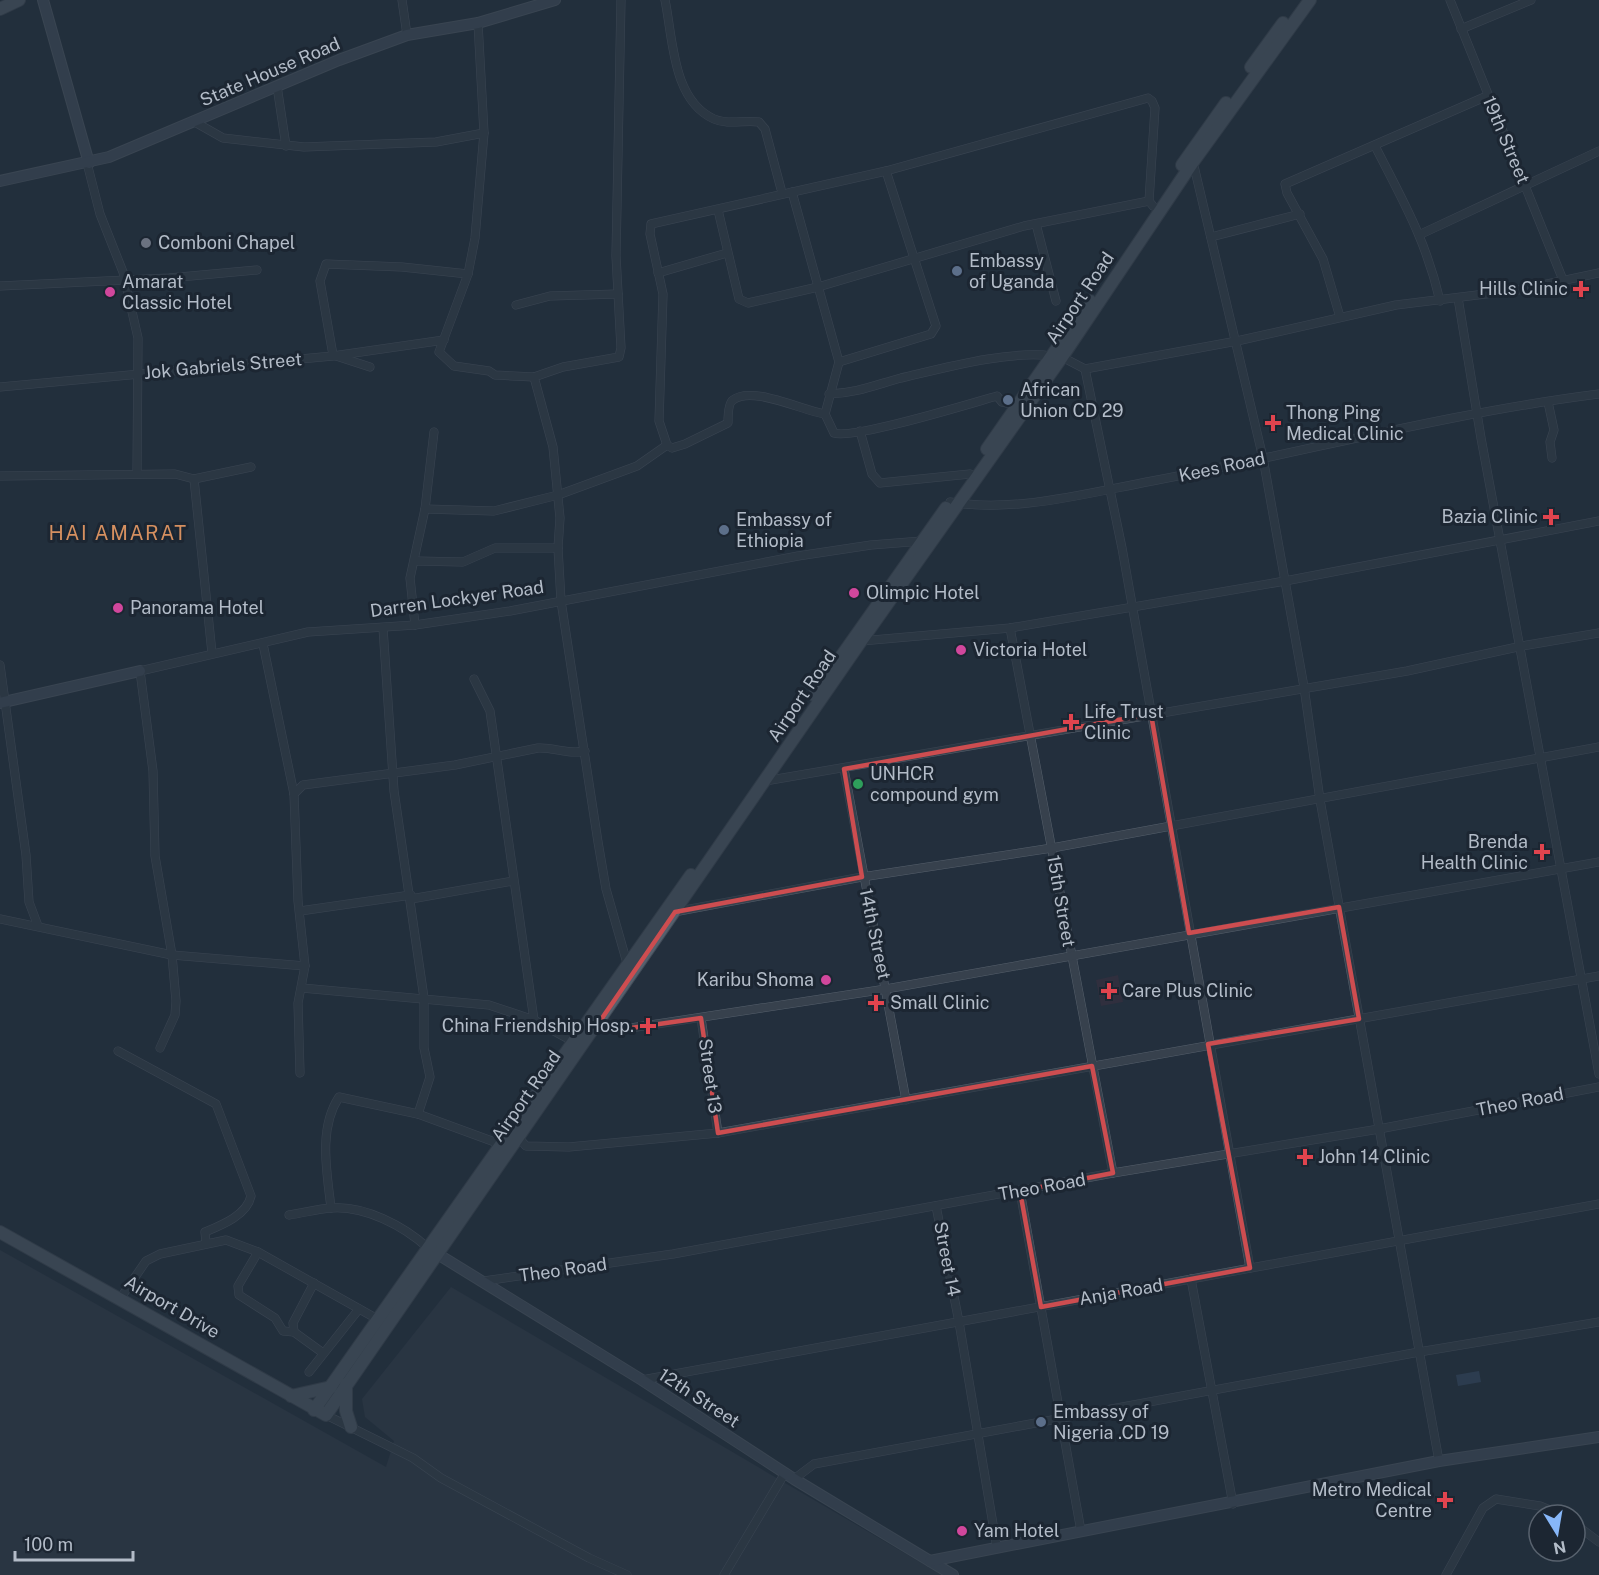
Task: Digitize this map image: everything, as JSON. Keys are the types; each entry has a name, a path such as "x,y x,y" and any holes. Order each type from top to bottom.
{"main road":[{"path":"0,9 19,0"},
{"name":"Airport Road","path":"314,1410 379,1320 518,1137 598,1024 671,910 856,641 1193,162 1300,0"},
{"name":"Airport Road","path":"326,1414 500,1144 574,1042 627,963 671,910 765,782 922,541 954,503 970,474 1017,405 1057,356 1151,203 1267,51 1310,0"},
{"name":"Airport Drive","path":"0,1232 314,1410 326,1414"},
{"path":"346,1384 346,1411 351,1427"},
{"path":"291,1396 331,1387"}],"street":[{"path":"43,0 100,214 112,238 138,338 137,474"},
{"path":"402,0 407,35"},
{"name":"State House Road","path":"0,181 88,163 121,152 277,86 407,35 478,23 555,0"},
{"path":"478,23 484,133 475,238 468,274 440,352 454,366 489,371 495,375 534,377 563,367 619,357 621,348 616,256 621,0"},
{"path":"665,0 683,87 701,110 714,119 728,122 759,122 765,129 781,189"},
{"name":"19th Street","path":"1450,0 1563,280"},
{"path":"1461,29 1531,0"},
{"path":"277,86 286,146"},
{"path":"1340,317 1323,259 1287,193 1285,184 1487,96"},
{"path":"718,210 739,299 744,303 818,287 1035,224 1151,203 1155,108 1152,101 1148,98 886,171 651,224 650,234 663,294 659,416 667,445 672,448 686,444 728,423 730,403 734,399 751,396 771,397 806,411 825,414"},
{"path":"193,121 223,138 286,146 436,142 484,133"},
{"path":"1375,146 1421,234 1440,301"},
{"path":"1421,234 1599,151"},
{"path":"1193,162 1263,458 1304,687 1320,800 1439,1461"},
{"path":"839,362 931,334 936,326 886,171"},
{"path":"792,192 839,362 825,414 834,433 860,431 998,396 1002,402 1017,405"},
{"path":"1211,237 1300,214"},
{"path":"1035,224 1056,301"},
{"path":"658,273 728,253"},
{"path":"370,368 333,355 320,281 326,264 402,267 468,274"},
{"path":"0,286 257,270"},
{"path":"829,394 853,393 900,378 1017,355 1057,356 1085,369 1237,341 1396,305 1518,290 1599,273"},
{"path":"516,305 550,296 618,294"},
{"path":"1458,298 1599,1074"},
{"name":"Jok Gabriels Street","path":"0,387 108,379 136,373 333,356 444,340"},
{"path":"1085,369 1111,489 1208,1044 1250,1268"},
{"path":"534,377 553,447 558,495 561,601 606,889 627,963"},
{"name":"Kees Road","path":"954,503 984,506 1055,499 1478,414 1599,394"},
{"path":"1548,402 1554,430 1550,442 1552,458"},
{"path":"860,431 872,474 880,483 970,474"},
{"path":"415,625 410,578 416,561 425,509 434,432"},
{"path":"425,509 494,511 558,495 637,466 667,445"},
{"path":"0,476 175,474 194,479 251,467"},
{"path":"194,479 212,653"},
{"path":"856,641 1010,628 1285,581 1599,521"},
{"name":"Darren Lockyer Road","path":"3,703 308,632 415,625 510,612 798,556 871,545 922,541"},
{"path":"416,561 463,562 495,548 558,548"},
{"path":"383,628 393,774 424,998 424,1048 430,1077 418,1114"},
{"name":"15th Street","path":"1010,628 1113,1173"},
{"path":"765,782 1407,671 1522,646 1599,633"},
{"path":"263,644 294,794 305,966 298,1003 300,1073"},
{"path":"0,665 29,902 38,926"},
{"path":"140,671 153,771 155,856 172,955 176,1009 160,1048"},
{"path":"474,679 490,711 534,1020"},
{"path":"671,910 862,877 1052,848 1320,800 1540,756 1599,747"},
{"path":"294,794 299,785 374,774 393,774 538,748 550,748 565,753 585,751"},
{"name":"14th Street","path":"844,769 862,877 886,989 906,1100"},
{"path":"598,1024 624,1029 886,989 1071,957 1189,933 1599,862"},
{"path":"300,911 513,881"},
{"path":"0,919 172,955 305,966"},
{"path":"518,1137 526,1146 569,1147 718,1133 1599,976"},
{"path":"302,988 489,1005 534,1020 574,1042"},
{"name":"Street 13","path":"701,1018 718,1133"},
{"path":"118,1051 216,1104 251,1196 249,1203 236,1217 205,1232 206,1243"},
{"name":"Theo Road","path":"484,1281 673,1254 1113,1173 1379,1129 1599,1087"},
{"path":"331,1208 325,1159 326,1132 338,1098 342,1096 418,1114 500,1144"},
{"path":"1020,1191 1081,1531"},
{"name":"Anja Road","path":"642,1380 1599,1204"},
{"name":"Street 14","path":"936,1206 959,1322 997,1548"},
{"path":"289,1215 331,1208 356,1209 409,1233 433,1251"},
{"path":"120,1299 146,1261 160,1254 226,1240 258,1252 379,1320"},
{"name":"12th Street","path":"433,1251 642,1380 790,1476 953,1575"},
{"path":"258,1252 237,1292 275,1318 283,1331 294,1332 323,1353"},
{"path":"1191,1279 1212,1390 1220,1447 1233,1503"},
{"path":"294,1332 293,1323 314,1283"},
{"path":"309,1372 348,1326 359,1309"},
{"path":"724,1575 790,1476 814,1464 1419,1352 1599,1322"},
{"path":"326,1414 413,1458 441,1478 589,1558 627,1575"},
{"path":"930,1561 1439,1461 1599,1437"},
{"path":"1446,1575 1482,1508 1496,1499 1527,1504"}],"highlighted area":[{"path":"1151,714 1189,933 1339,907 1359,1019 1208,1044 1250,1268 1041,1307 1020,1191 1113,1173 1092,1066 718,1133 701,1018 624,1029 598,1024 675,912 862,877 844,769"}],"shaded area":[{"name":"Care Plus Clinic","path":"1118,975 1123,1002 1101,1006 1096,980"},
{"path":"0,1250 386,1467 394,1441 365,1417 362,1399 451,1287 942,1575 0,1575"}],"water":[{"path":"1479,1371 1481,1382 1458,1386 1456,1375"}],"place":[{"name":"Comboni Chapel","path":"146,243"},
{"name":"Embassy of Uganda","path":"957,271"},
{"name":"Hills Clinic","path":"1581,289"},
{"name":"Amarat Classic Hotel","path":"110,292"},
{"name":"African Union CD 29","path":"1008,400"},
{"name":"Thong Ping Medical Clinic","path":"1273,423"},
{"name":"Bazia Clinic","path":"1551,517"},
{"name":"Embassy of Ethiopia","path":"724,530"},
{"name":"Olimpic Hotel","path":"854,593"},
{"name":"Panorama Hotel","path":"118,608"},
{"name":"Victoria Hotel","path":"961,650"},
{"name":"Life Trust Clinic","path":"1071,722"},
{"name":"UNHCR compound gym","path":"858,784"},
{"name":"Brenda Health Clinic","path":"1542,852"},
{"name":"Karibu Shoma","path":"826,980"},
{"name":"Care Plus Clinic","path":"1109,991"},
{"name":"Small Clinic","path":"876,1003"},
{"name":"China Friendship Hosp.","path":"648,1026"},
{"name":"John 14 Clinic","path":"1305,1157"},
{"name":"Embassy of Nigeria .CD 19","path":"1041,1422"},
{"name":"Metro Medical Centre","path":"1445,1500"},
{"name":"Yam Hotel","path":"962,1531"}],"district":[{"name":"HAI AMARAT","path":"118,533"}]}
